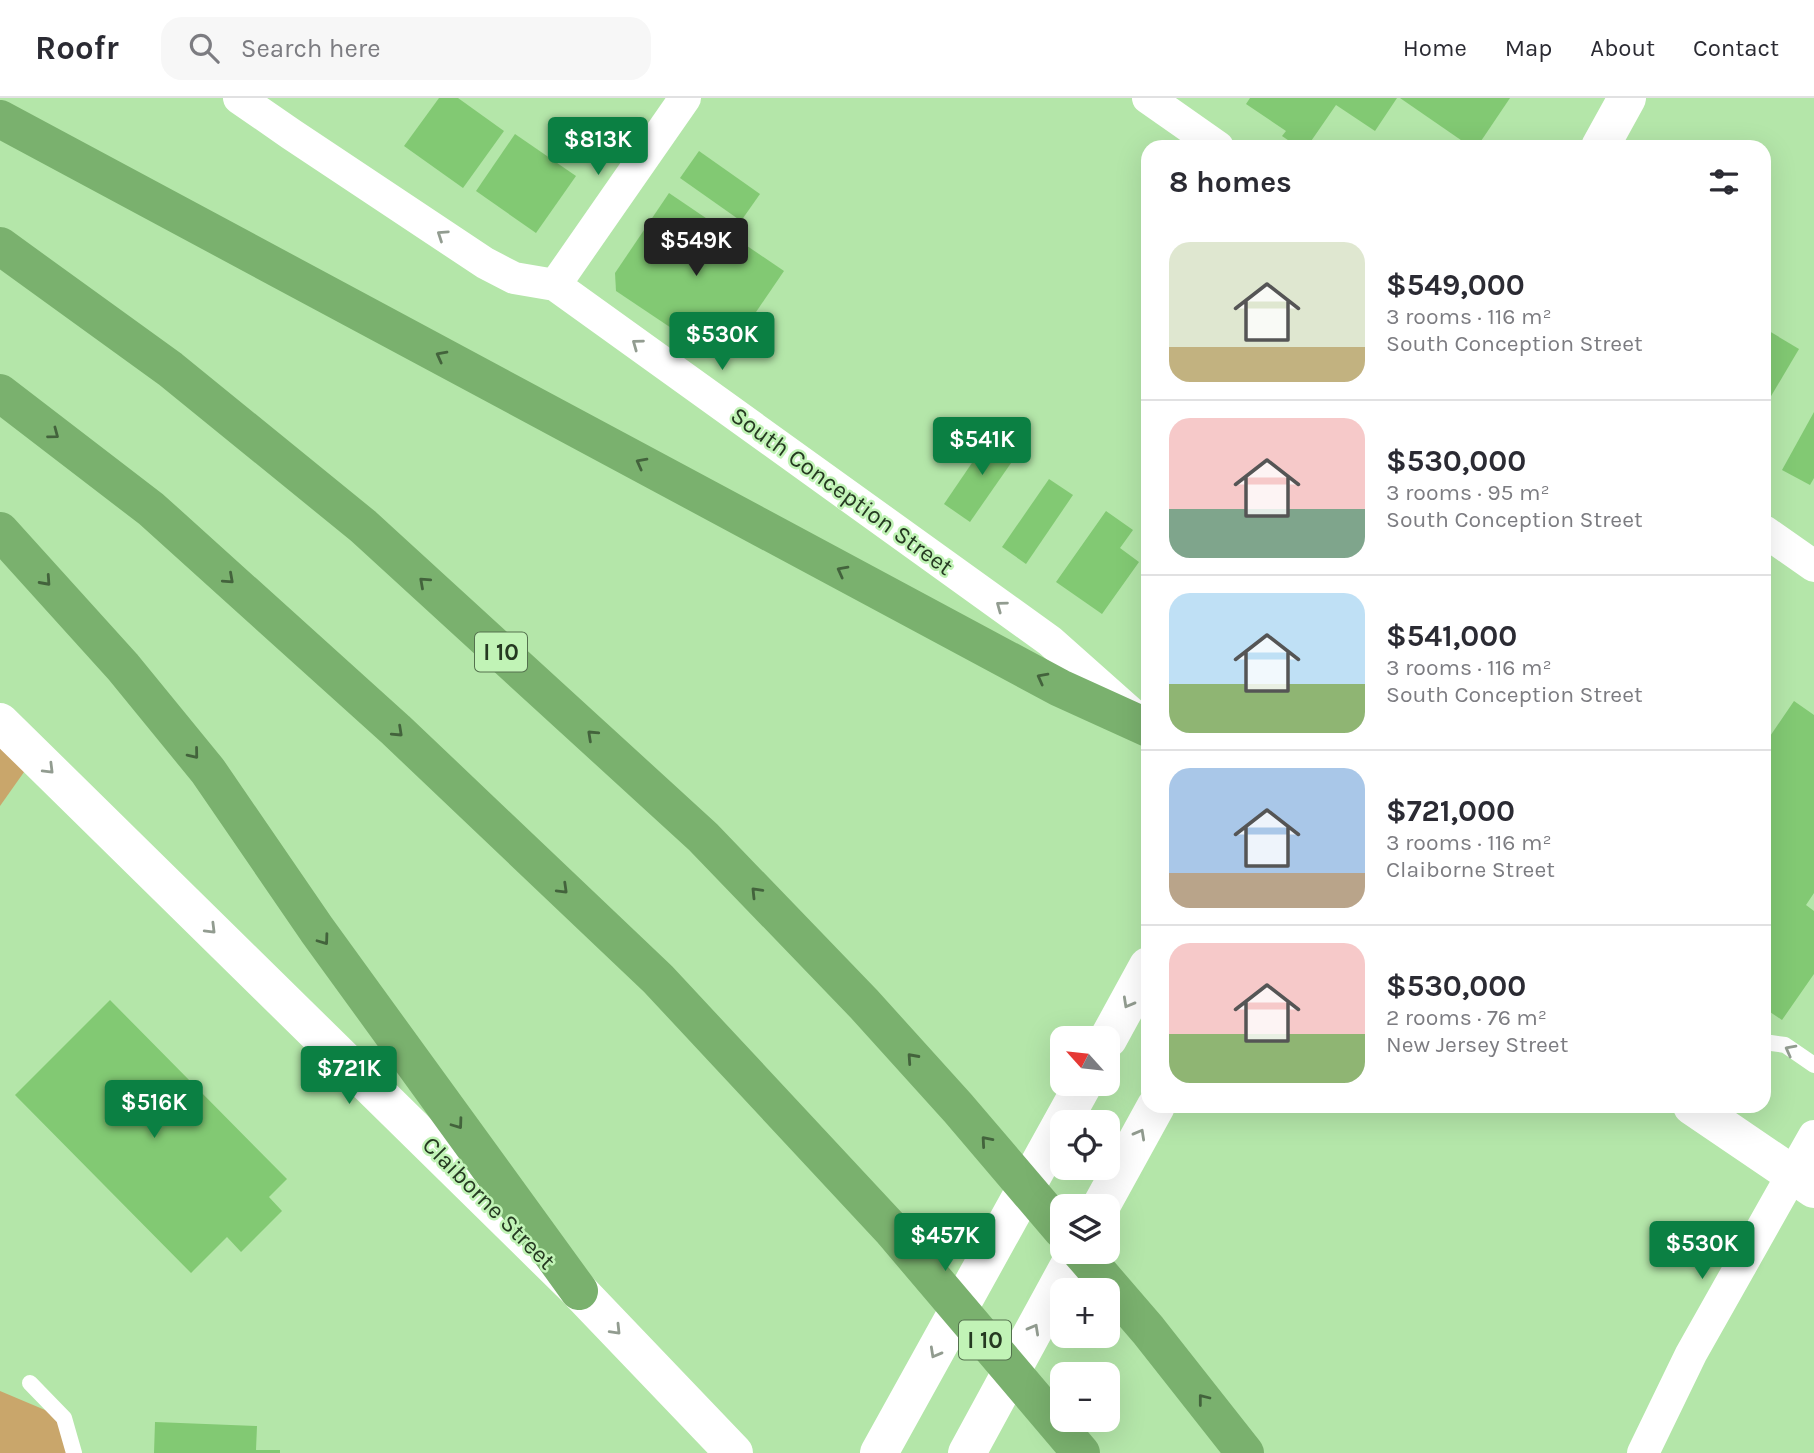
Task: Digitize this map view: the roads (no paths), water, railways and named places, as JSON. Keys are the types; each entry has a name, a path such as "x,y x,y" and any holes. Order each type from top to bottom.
{"highway":[{"path":"0,119 1060,688 1141,725"},
{"name":"I 10","path":"0,246 170,369 363,526 703,837 864,1003 1050,1216"},
{"name":"I 10","path":"0,393 151,509 396,730 658,978 891,1229 1080,1452"},
{"path":"0,531 123,667 208,771 325,941 579,1291"},
{"path":"1090,1264 1148,1330 1245,1453"}],"street":[{"name":"South Conception Street","path":"239,98 485,263 514,278 555,285 1049,641 1141,722"},
{"path":"555,285 685,98"},
{"path":"1148,98 1208,140"},
{"path":"1604,140 1627,98"},
{"path":"1771,536 1814,566"},
{"name":"Claiborne Street","path":"0,722 579,1291 734,1453"},
{"path":"1115,1026 1141,980"},
{"path":"879,1453 1077,1096"},
{"path":"1108,1194 1152,1113"},
{"path":"1702,1113 1804,1182"},
{"path":"1643,1453 1690,1354 1804,1182 1814,1136"},
{"path":"967,1453 1072,1264"}],"lane":[{"path":"1771,1043 1785,1045 1814,1065"},
{"path":"30,1383 64,1418 74,1453"}]}
